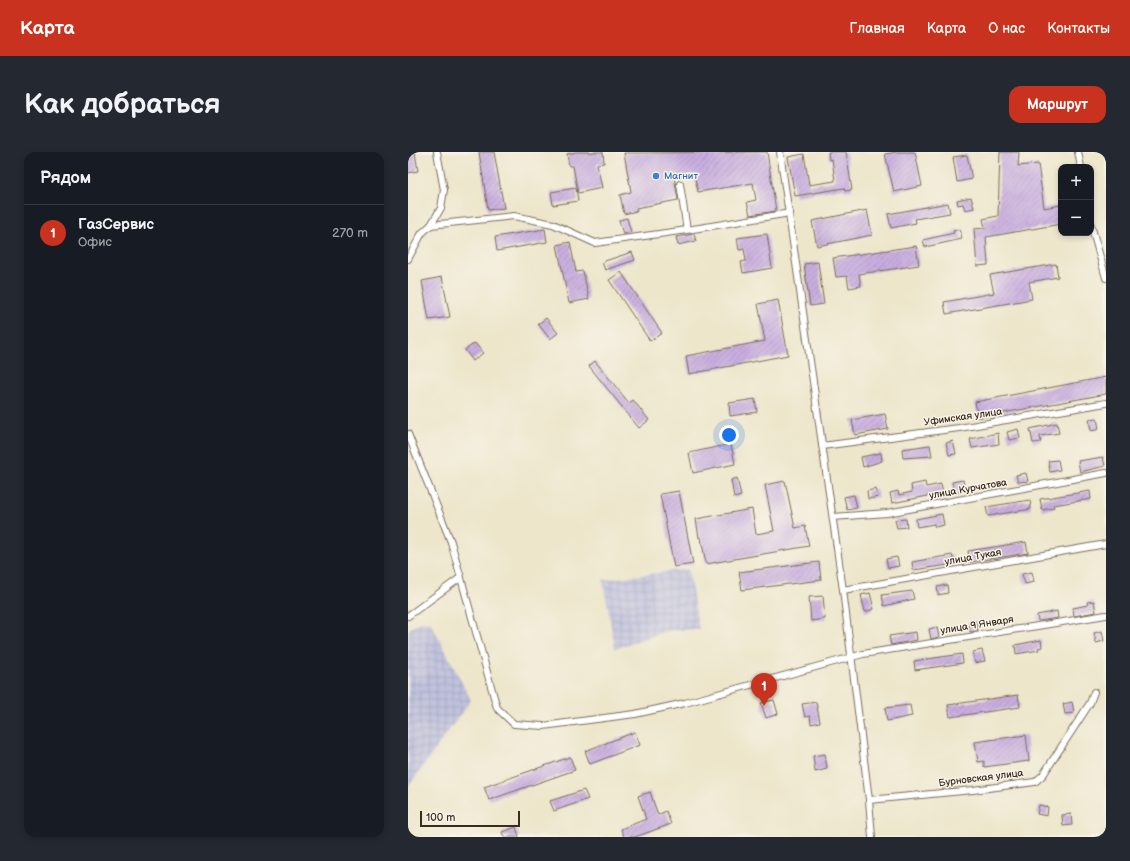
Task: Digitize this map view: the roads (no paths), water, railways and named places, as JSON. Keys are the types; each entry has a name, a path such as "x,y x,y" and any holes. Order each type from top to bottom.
{"street":[{"path":"408,259 422,233 431,225 442,208 444,190 437,152"},
{"path":"780,152 790,213 843,590 869,800 872,837"},
{"path":"1078,152 1080,164"},
{"path":"680,184 687,230"},
{"path":"431,225 514,216 553,224 595,243 790,213"},
{"path":"1094,236 1106,278"},
{"name":"Уфимская улица","path":"822,446 959,428 1106,403"},
{"name":"улица 9 Января","path":"408,434 450,542 497,708 514,724 543,726 635,714 686,704 852,659 863,654 1106,615"},
{"name":"улица Курчатова","path":"833,517 901,510 1106,473"},
{"name":"улица Тукая","path":"843,590 1106,544"},
{"path":"408,616 460,578"},
{"name":"Бурновская улица","path":"869,800 995,788 1036,782 1043,775 1086,710 1094,692"}],"place":[{"name":"Магнит","path":"656,176"},
{"name":"ГазСервис","path":"764,706"}]}
